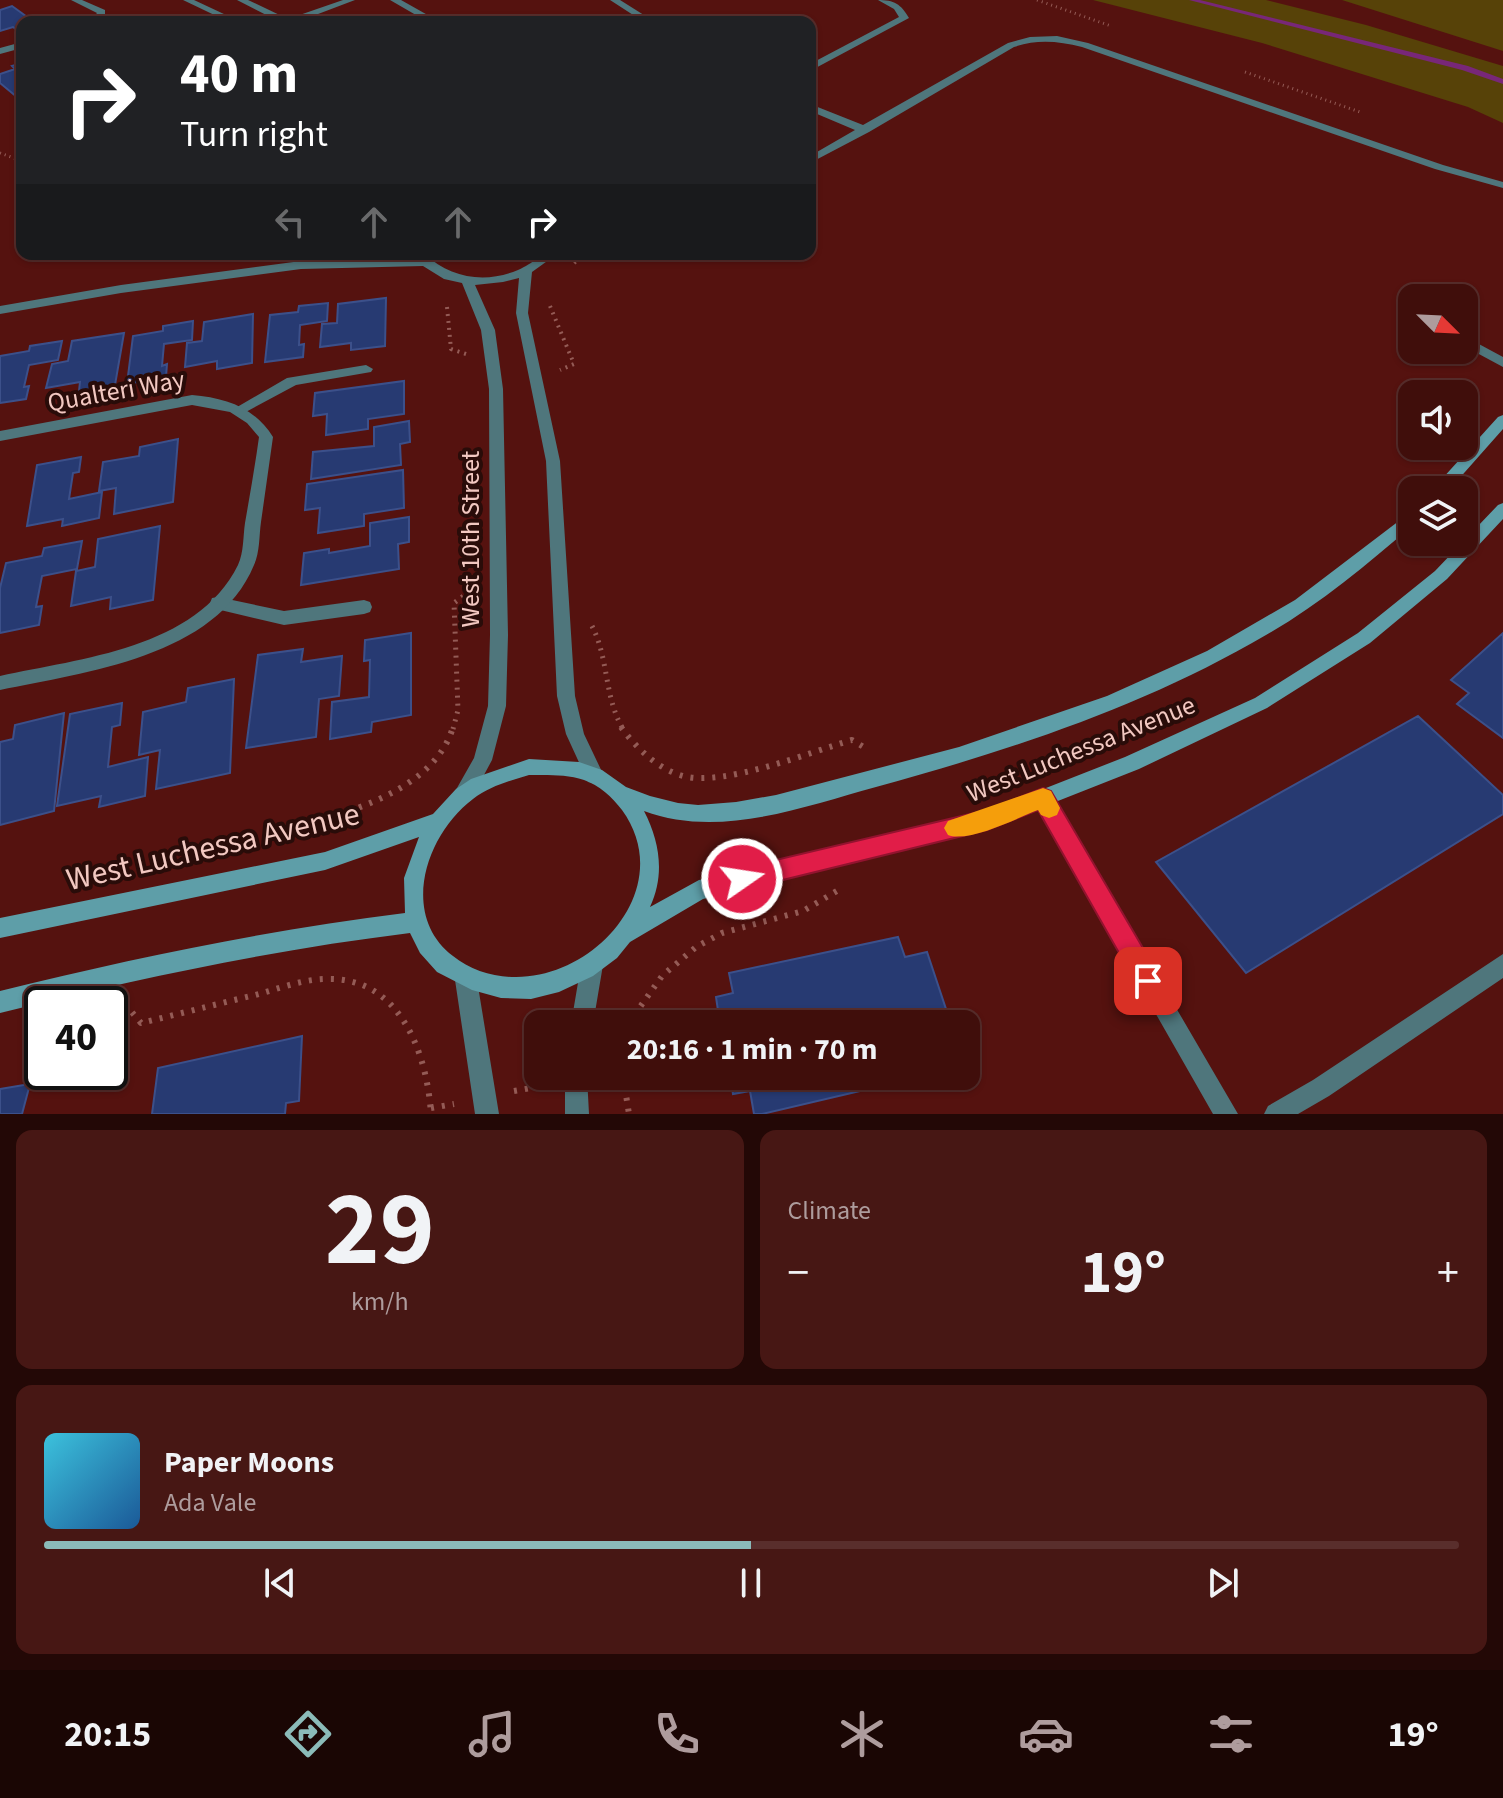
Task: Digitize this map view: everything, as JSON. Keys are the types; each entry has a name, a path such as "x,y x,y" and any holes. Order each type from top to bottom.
{"street":[{"path":"75,0 102,12 101,16"},
{"path":"187,0 223,16"},
{"path":"241,0 275,16"},
{"path":"305,16 351,0"},
{"path":"394,0 424,16"},
{"path":"614,0 640,16"},
{"path":"816,65 904,18 898,7 882,0"},
{"path":"816,157 1011,45 1037,37 1052,37 1085,45 1499,185"},
{"path":"816,110 865,130"},
{"path":"301,265 316,260"},
{"path":"0,310 121,289 301,265 387,260"},
{"path":"425,260 445,276 467,280 497,279 526,272 543,260"},
{"path":"526,272 522,313 553,461 566,696 575,734 595,776"},
{"name":"West 10th Street","path":"463,795 483,760 497,706 499,635 496,389 488,330 467,280"},
{"path":"1478,348 1503,363"},
{"path":"0,683 129,653 167,639 201,620 235,586 247,562 266,437 257,422 239,410 292,381 366,369"},
{"name":"Qualteri Way","path":"0,436 192,400 219,402 239,410"},
{"path":"1453,476 1503,420"},
{"name":"West Luchessa Avenue","path":"625,934 699,890 987,820 1132,763 1261,703 1364,638 1441,575 1503,509"},
{"name":"West Luchessa Avenue","path":"622,794 660,810 699,814 728,811 802,798 1015,739 1107,704 1193,666 1262,630 1327,587 1398,529"},
{"path":"218,603 284,618 364,607"},
{"path":"529,767 564,767 595,776 622,794 642,823 650,858 644,897 625,934 592,965 551,985 507,990 466,980 435,956 416,922 412,888 420,853 438,821 463,795 495,777 529,767"},
{"path":"1043,798 1226,1114"},
{"name":"West Luchessa Avenue","path":"0,928 325,861 438,821"},
{"path":"0,1002 100,977 318,934 416,922"},
{"path":"584,1010 592,965"},
{"path":"1276,1114 1321,1088 1503,965"},
{"path":"466,980 487,1114"},
{"path":"569,1090 577,1114"}],"path":[{"path":"564,272 578,260"},
{"path":"547,297 574,364"},
{"path":"447,303 451,349"},
{"path":"262,832 375,803 436,759 450,742 458,710 454,603"},
{"path":"603,644 608,688 617,719 637,745 663,767 688,777 718,776 852,740"},
{"path":"635,1010 641,999 680,958 710,938 814,906"},
{"path":"141,1023 315,979 358,982 376,991 410,1025 426,1068 431,1111 462,1103"},
{"path":"508,1092 524,1089"},
{"path":"625,1090 629,1114"}],"shaded area":[{"path":"1093,0 1266,0 1366,25 1503,66 1503,123 1468,107 1262,43"},
{"path":"1342,0 1503,0 1503,51"}],"building":[{"path":"12,6 26,16 16,16 16,29 13,27 0,31 0,10"},
{"path":"16,65 16,96 0,83 0,74 15,69 12,66"},
{"path":"386,298 385,346 351,350 351,343 320,347 322,324 337,323 338,304"},
{"path":"328,303 327,321 300,325 299,345 304,344 303,357 265,362 270,315 298,312 299,306"},
{"path":"253,314 252,363 217,369 217,361 185,367 187,343 202,341 204,322"},
{"path":"193,321 192,340 164,344 162,366 167,364 166,377 127,384 133,336 163,331 163,326"},
{"path":"124,333 115,385 79,391 80,382 46,388 52,364 68,361 72,341"},
{"path":"62,341 58,360 29,365 24,387 29,386 26,399 0,403 0,356 29,351 30,346"},
{"path":"404,381 404,414 368,419 368,429 326,435 327,414 313,416 315,393"},
{"path":"409,421 410,442 400,444 401,465 311,479 313,452 374,446 374,427"},
{"path":"178,439 173,502 114,514 116,488 99,491 103,462 139,456 140,447"},
{"path":"81,457 79,472 73,473 69,499 102,492 99,518 62,526 63,519 27,526 37,465"},
{"path":"403,470 404,508 364,514 364,526 318,533 320,508 305,510 307,484"},
{"path":"409,517 409,542 398,544 399,569 301,585 304,553 329,549 329,553 370,546 370,523"},
{"path":"160,526 153,600 110,609 111,597 71,606 76,571 95,567 98,539"},
{"path":"82,541 77,569 42,576 36,607 42,606 39,625 0,633 0,588 6,563 42,556 44,548"},
{"path":"411,633 411,715 372,722 371,732 330,739 332,702 369,697 370,660 364,661 365,640"},
{"path":"1503,633 1503,738 1457,704 1469,693 1451,680"},
{"path":"303,649 301,662 342,656 339,696 319,699 316,737 246,748 258,655"},
{"path":"234,679 230,773 156,789 160,750 139,755 143,712 186,702 188,688"},
{"path":"122,703 120,725 112,727 108,767 148,757 145,796 99,807 101,796 57,806 70,714"},
{"path":"64,713 54,811 0,825 0,742 13,739 15,725"},
{"path":"1418,716 1503,795 1503,814 1246,973 1156,862"},
{"path":"898,937 905,957 927,952 946,1010 718,1010 716,997 733,993 729,973"},
{"path":"302,1036 299,1101 286,1103 285,1114 152,1114 158,1068"},
{"path":"24,1085 24,1090 28,1090 22,1114 0,1114 0,1089"},
{"path":"732,1090 864,1090 762,1114 754,1114 750,1091 733,1094"}],"waterway":[{"path":"1192,0 1465,68 1503,82"}],"slow traffic":[{"path":"956,828 987,820 1043,798 1049,808"}],"route":[{"path":"742,879 987,820 1043,798 1148,981"}]}
